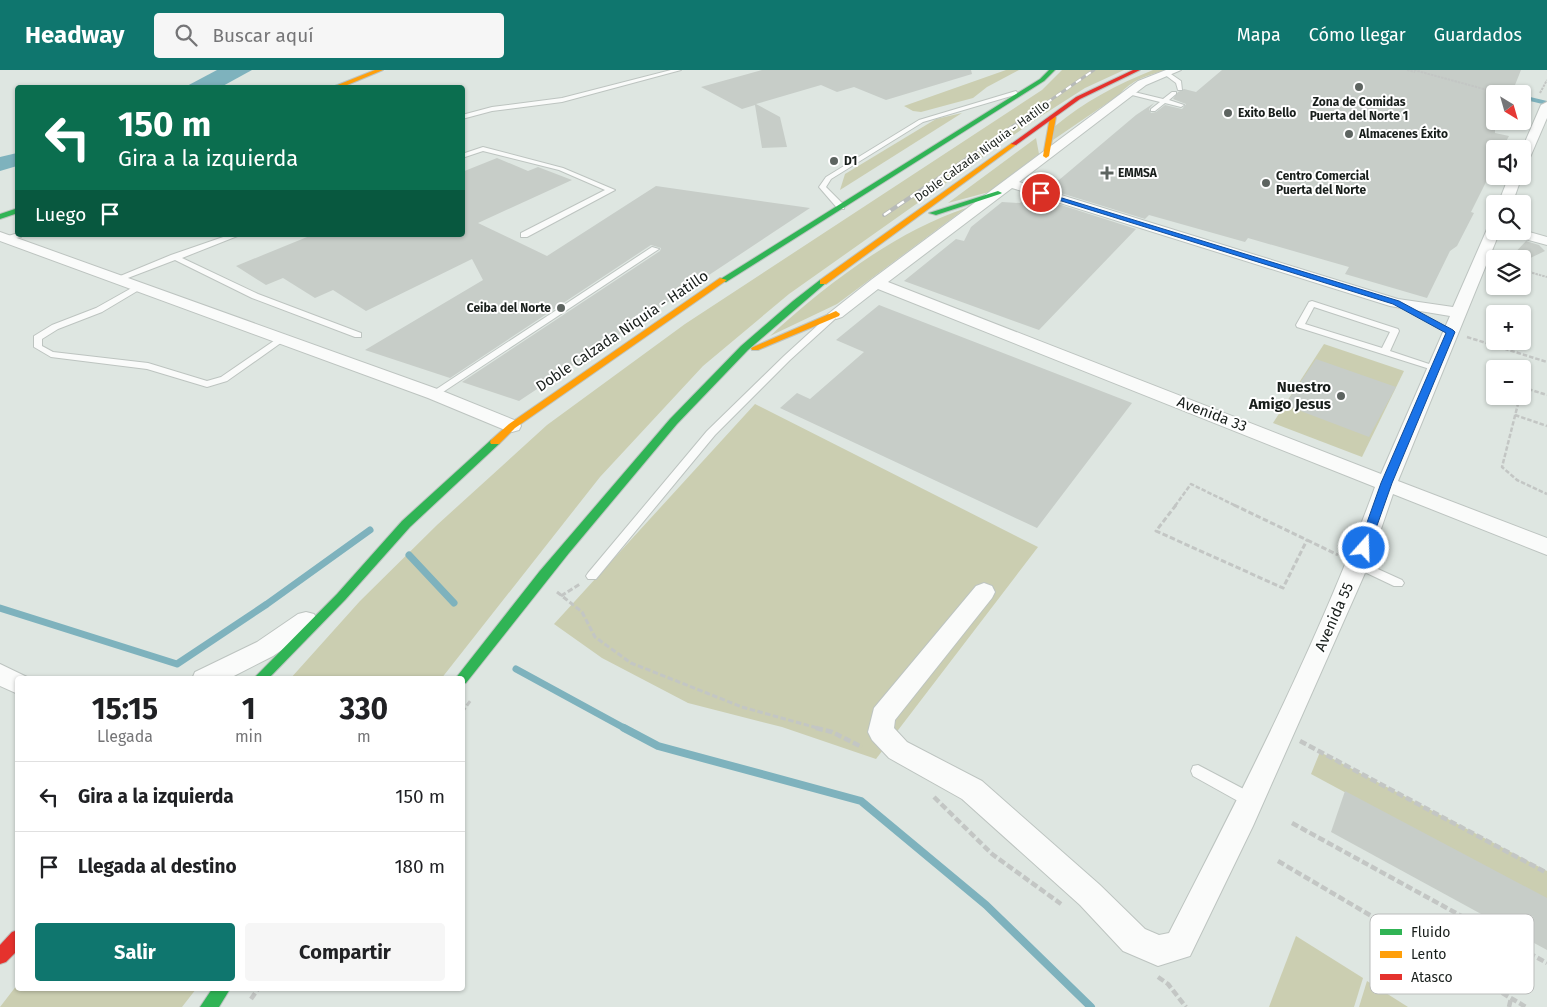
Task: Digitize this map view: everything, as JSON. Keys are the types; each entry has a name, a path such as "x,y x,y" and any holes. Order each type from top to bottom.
{"main road":[{"path":"341,85 380,70"},
{"name":"Doble Calzada Niquia - Hatillo","path":"262,676 342,597 406,524 512,426 696,297 1023,91 1052,70"},
{"name":"Doble Calzada Niquia - Hatillo","path":"464,676 538,580 683,410 735,356 798,300 1053,117 1092,90 1137,70"},
{"path":"1046,156 1053,117"},
{"path":"910,220 998,193"},
{"path":"0,217 15,211"},
{"path":"735,356 836,314"},
{"path":"0,956 15,941"},
{"path":"208,1007 220,991"}],"street":[{"path":"836,314 1142,83 1171,72"},
{"path":"1531,140 1545,105"},
{"path":"1010,183 1396,303 1458,312"},
{"path":"8,236 280,340 434,394 512,426"},
{"path":"1531,237 1547,241"},
{"name":"Avenida 55","path":"984,592 883,716 881,732 898,750 972,790 1090,895 1134,940 1158,952 1179,945 1282,732 1358,564 1387,483 1489,240"},
{"name":"Avenida 33","path":"876,283 1547,547"},
{"path":"1396,303 1450,332"},
{"path":"210,676 265,649 342,597"},
{"path":"0,674 15,682"}],"lane":[{"path":"465,116 492,109 562,100 678,70"},
{"path":"1171,72 1179,82 1180,88"},
{"path":"840,207 822,187 828,178 921,121 1023,91"},
{"path":"1130,93 1182,105"},
{"path":"1153,110 1174,93"},
{"path":"465,155 483,149 561,169 611,190 524,235"},
{"path":"117,279 230,237"},
{"path":"434,394 655,249"},
{"path":"174,257 255,296 358,335"},
{"path":"140,287 99,310 55,327 38,338 38,347 51,354 148,366 207,384 224,379 280,340"},
{"path":"1385,352 1395,330 1312,304 1300,325 1385,352 1436,368"},
{"path":"592,576 711,433 787,358 836,314"},
{"path":"1358,564 1398,583"},
{"path":"1198,771 1250,800"}],"path":[{"path":"1407,70 1486,92"},
{"path":"1414,70 1486,90"},
{"path":"1545,105 1547,80"},
{"path":"1531,273 1547,277"},
{"path":"1450,332 1547,362"},
{"path":"1531,390 1547,395"},
{"path":"1518,405 1502,467 1510,476 1527,486 1547,494"},
{"path":"1515,415 1547,426"},
{"path":"1307,540 1283,588 1156,531 1191,484 1358,564"},
{"path":"561,596 592,576"},
{"path":"538,580 582,612 595,637 631,663 742,707 832,732 866,748"},
{"path":"1282,732 1547,873"},
{"path":"929,792 992,854 1064,907"},
{"path":"1292,823 1458,914"},
{"path":"1278,861 1370,915"},
{"path":"1534,956 1547,963"},
{"path":"1152,972 1168,984 1186,1007"},
{"path":"1504,994 1526,1007"},
{"path":"1509,1007 1511,998"}],"green space":[{"path":"1006,70 1019,70 987,87 973,98 921,112 913,111 904,106"},
{"path":"1062,70 1124,70 1085,88 1035,120 789,294 703,366 600,477 443,676 293,676 360,601 437,525 547,425 685,324 1042,90"},
{"path":"1153,70 1166,70 1146,76 1129,85 1119,95 1053,140 1054,127 1077,109 1114,88"},
{"path":"962,113 840,190 845,174 936,119"},
{"path":"1036,138 1039,154 989,192 948,203"},
{"path":"966,208 837,304 770,336 814,298 862,262 913,231"},
{"path":"1324,344 1404,371 1362,457 1273,423"},
{"path":"755,404 1038,547 876,759 782,727 688,703 602,658 554,624"},
{"path":"1320,752 1547,871 1547,901 1311,774"},
{"path":"1296,936 1363,978 1354,1007 1269,1007"},
{"path":"1367,981 1370,983 1370,994 1388,994 1408,1007 1359,1007"},
{"path":"15,988 15,991 194,991 182,1007 0,1007"}],"water":[{"path":"217,70 252,70 225,85 189,85"},
{"path":"15,153 15,167 0,171 0,157"}],"building":[{"path":"762,70 971,70 972,74 886,100 854,87 837,92 821,85 756,104 780,117 787,147 762,148 755,105 742,109 701,87"},
{"name":"Centro Comercial Puerta del Norte","path":"1222,70 1521,70 1515,85 1486,85 1486,130 1495,130 1495,133 1509,136 1507,140 1486,140 1486,182 1471,212 1474,213 1457,246 1450,251 1427,298 1345,274 1349,267 1248,238 1245,242 1149,215 1145,219 1041,187 1052,178 1059,180 1136,115 1154,103 1149,109 1151,113 1156,112 1165,105 1182,109 1186,104 1173,99 1178,92 1184,89 1196,92"},
{"name":"Ceiba del Norte","path":"497,158 528,171 538,167 572,180 478,223 547,256 656,186 810,208 519,401 462,382 660,251 661,248 651,245 450,378 365,350 483,280 472,259 366,311 333,290 315,298 283,278 266,285 236,266 307,237 465,237 465,171"},
{"path":"1030,195 1136,229 1039,330 904,281 956,239 964,241 971,227 1002,202 1020,203"},
{"path":"1526,241 1539,245 1545,251 1531,258 1531,250 1518,250"},
{"path":"879,305 1132,403 1037,528 780,408 797,393 810,399 864,352 836,340"},
{"name":"Nuestro Amigo Jesus","path":"1316,359 1396,387 1369,437 1285,405"},
{"path":"1345,791 1547,898 1547,950 1534,943 1534,914 1481,914 1331,832"}],"waterway":[{"path":"1531,99 1547,103"},
{"path":"0,608 177,664 267,604 370,530"},
{"path":"409,555 454,603"},
{"path":"516,669 626,729"},
{"path":"624,728 658,746 861,801 986,905 1091,1007"}],"railway":[{"path":"928,185 1094,70"},
{"path":"884,215 930,184"}],"traffic: fast":[{"path":"723,280 1042,80 1052,70"},
{"path":"933,213 998,193"},
{"path":"0,217 15,211"},
{"path":"463,676 629,473 697,396 770,325 823,282"},
{"path":"262,676 341,597 406,524 495,442"},
{"path":"208,1007 220,991"}],"traffic: slow":[{"path":"341,85 380,70"},
{"path":"1046,156 1053,117"},
{"path":"823,282 1014,144"},
{"path":"495,442 512,426 723,280"},
{"path":"755,348 836,314"}],"traffic: jam":[{"path":"1014,144 1078,98 1137,70"},
{"path":"0,956 15,941"}],"place":[{"name":"Zona de Comidas Puerta del Norte 1","path":"1359,87"},
{"name":"Exito Bello","path":"1228,113"},
{"name":"Almacenes Éxito","path":"1349,134"},
{"name":"D1","path":"834,161"},
{"name":"EMMSA","path":"1107,173"},
{"name":"Centro Comercial Puerta del Norte","path":"1266,183"},
{"name":"Ceiba del Norte","path":"561,308"},
{"name":"Nuestro Amigo Jesus","path":"1341,396"}],"route":[{"path":"1041,193 1396,303 1450,332 1387,483 1364,548"}]}
